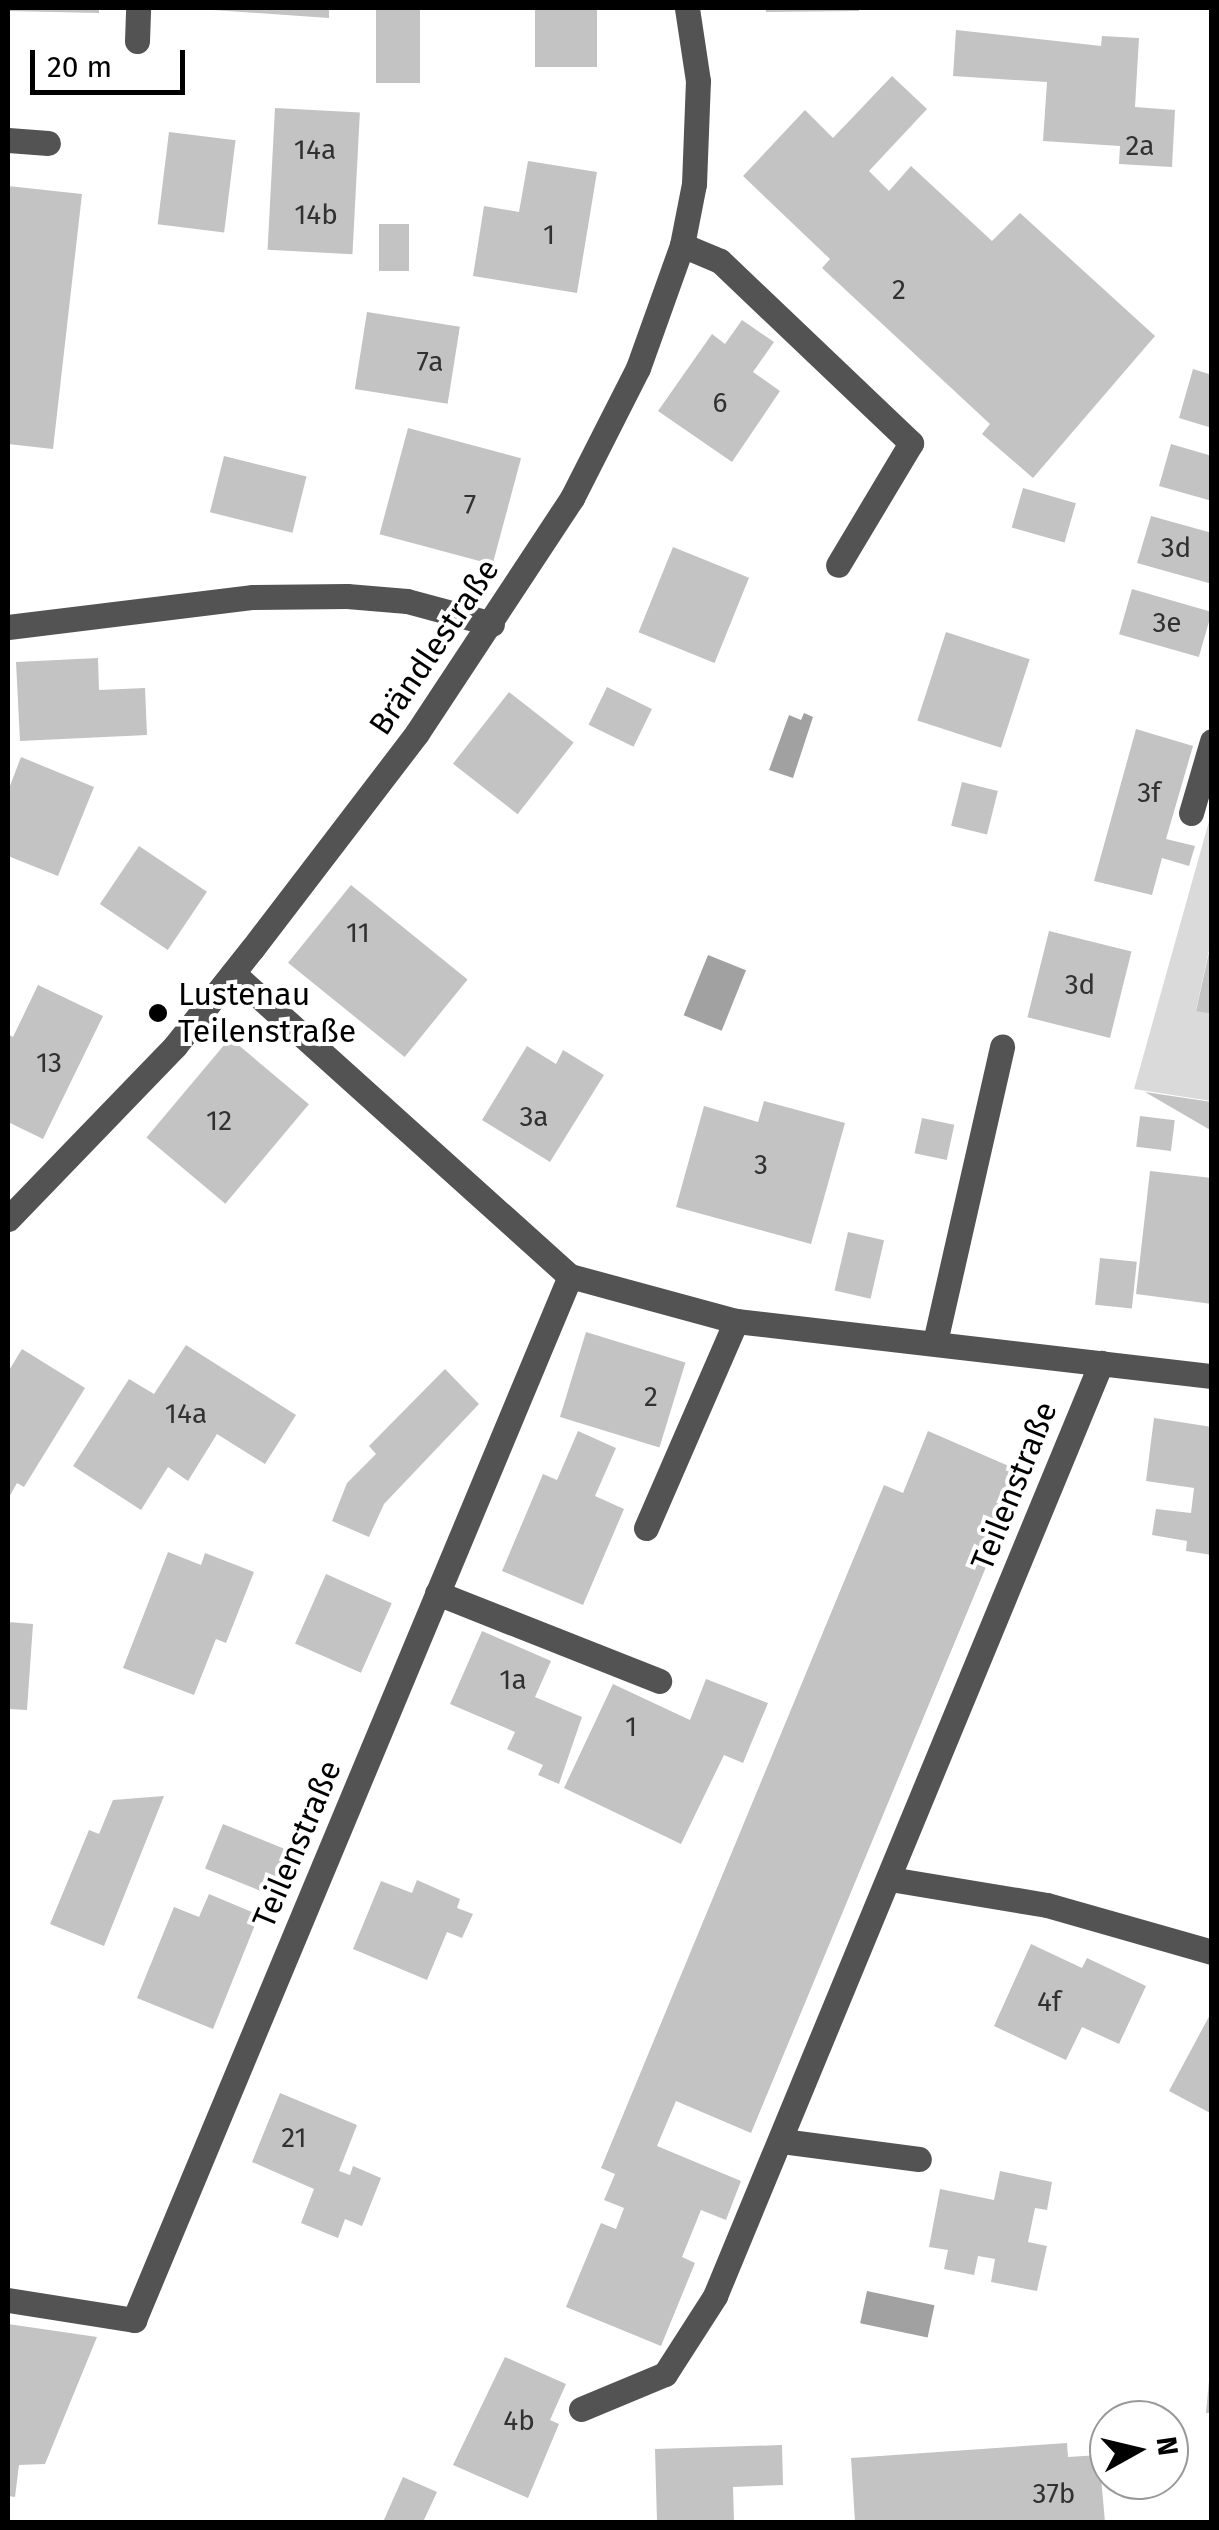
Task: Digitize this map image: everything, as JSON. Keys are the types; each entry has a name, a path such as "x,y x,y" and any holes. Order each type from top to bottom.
{"street":[{"path":"137,41 138,8"},
{"name":"Brändlestraße","path":"8,1219 176,1046 233,973 492,624 581,482 638,368 682,246 694,184 698,80 687,8"},
{"path":"8,140 48,143"},
{"path":"682,246 720,262 911,443 838,565"},
{"path":"8,626 253,598 346,596 407,600 492,624"},
{"path":"1191,813 1212,741"},
{"name":"Teilenstraße","path":"233,973 570,1276 736,1321 1212,1376"},
{"path":"935,1342 1002,1047"},
{"name":"Teilenstraße","path":"8,2300 134,2320 570,1276"},
{"path":"646,1528 736,1321"},
{"name":"Teilenstraße","path":"582,2409 665,2374 715,2296 782,2142 1101,1363"},
{"path":"437,1594 659,1681"},
{"path":"890,1879 1047,1905 1212,1952"},
{"path":"782,2142 919,2159"}],"shaded area":[{"path":"804,713 813,717 793,778 769,770 789,715 801,720"},
{"path":"1211,814 1211,941 1196,1010 1211,1014 1211,1101 1134,1089"},
{"path":"708,955 746,970 722,1031 684,1015"},
{"path":"867,2291 934,2305 928,2338 860,2323"}],"building":[{"path":"99,8 99,13 8,11"},
{"path":"185,8 329,8 329,18"},
{"path":"376,8 420,8 420,83 376,83"},
{"path":"535,8 597,8 597,67 535,67"},
{"path":"766,8 859,8 859,11 766,12"},
{"path":"956,30 1101,46 1102,36 1139,38 1135,107 1175,110 1172,167 1119,164 1120,146 1043,141 1047,82 953,76"},
{"path":"892,76 927,109 869,171 889,191 911,166 992,241 1020,213 1155,336 1033,478 982,434 990,424 822,268 830,259 743,176 805,110 833,138"},
{"path":"275,108 360,112 352,254 268,250"},
{"path":"169,132 236,140 224,232 158,224"},
{"path":"528,161 597,172 577,293 473,276 484,206 519,212"},
{"path":"8,186 82,194 53,449 8,444"},
{"path":"379,224 409,224 409,271 379,271"},
{"path":"367,312 460,327 448,404 355,389"},
{"path":"742,320 774,342 753,372 780,391 732,462 658,411 712,334 725,344"},
{"path":"1193,369 1212,375 1212,428 1179,418"},
{"path":"408,428 521,458 493,565 380,534"},
{"path":"1171,444 1212,456 1212,501 1159,486"},
{"path":"224,456 306,477 292,533 210,512"},
{"path":"1023,488 1076,503 1065,543 1012,527"},
{"path":"1151,516 1212,533 1212,584 1137,563"},
{"path":"673,547 749,578 715,663 639,632"},
{"path":"1132,589 1212,612 1199,657 1119,634"},
{"path":"946,632 1030,659 1001,748 917,720"},
{"path":"98,658 99,690 145,688 147,735 20,741 16,662"},
{"path":"607,687 652,709 634,747 589,725"},
{"path":"509,692 574,742 518,814 453,764"},
{"path":"1136,729 1193,746 1166,839 1195,846 1189,866 1162,858 1152,895 1094,881"},
{"path":"21,757 94,787 58,876 8,856 8,791"},
{"path":"962,782 998,791 987,835 951,826"},
{"path":"139,846 207,892 168,950 100,904"},
{"path":"351,885 468,979 405,1057 288,963"},
{"path":"1049,931 1131,952 1110,1038 1027,1017"},
{"path":"1212,948 1212,1014 1196,1011"},
{"path":"38,985 103,1016 43,1139 8,1122 8,1034 13,1037"},
{"path":"230,1038 309,1104 225,1204 146,1138"},
{"path":"527,1046 556,1064 563,1050 604,1075 550,1162 482,1120"},
{"path":"1145,1092 1212,1102 1212,1131"},
{"path":"764,1101 845,1123 811,1244 676,1207 704,1106 758,1122"},
{"path":"1140,1116 1175,1120 1171,1151 1136,1147"},
{"path":"922,1118 954,1125 947,1160 915,1153"},
{"path":"1150,1171 1212,1178 1212,1304 1136,1294"},
{"path":"848,1232 884,1240 871,1299 835,1290"},
{"path":"1100,1258 1137,1262 1132,1309 1095,1305"},
{"path":"586,1332 685,1362 659,1448 560,1417"},
{"path":"186,1345 296,1415 265,1464 217,1434 188,1481 168,1467 141,1510 73,1466 129,1379 154,1394"},
{"path":"22,1349 85,1388 24,1487 17,1483 8,1499 8,1372"},
{"path":"445,1369 479,1404 384,1504 369,1537 332,1521 347,1483 376,1454 369,1446"},
{"path":"1154,1418 1212,1427 1212,1555 1186,1551 1187,1541 1152,1535 1156,1509 1191,1513 1194,1488 1146,1481"},
{"path":"578,1431 616,1448 595,1496 624,1509 583,1605 502,1571 543,1474 557,1480"},
{"path":"928,1431 1025,1473 751,2133 676,2101 657,2146 741,2181 726,2220 701,2210 682,2257 695,2263 661,2346 566,2307 601,2223 616,2229 624,2208 604,2200 615,2174 601,2168 884,1485 903,1493"},
{"path":"168,1552 201,1565 205,1553 254,1572 226,1643 216,1639 194,1695 123,1668"},
{"path":"326,1574 392,1603 361,1673 295,1643"},
{"path":"8,1622 33,1624 27,1710 8,1709"},
{"path":"482,1631 551,1661 535,1697 582,1717 559,1784 538,1775 543,1765 507,1749 515,1732 450,1704"},
{"path":"706,1679 768,1703 743,1763 724,1755 681,1844 564,1788 613,1684 690,1720"},
{"path":"164,1796 104,1946 50,1924 89,1830 99,1834 113,1800"},
{"path":"223,1824 286,1849 268,1894 205,1869"},
{"path":"417,1880 460,1899 457,1908 473,1914 462,1938 447,1932 427,1980 353,1949 381,1881 412,1893"},
{"path":"209,1894 259,1915 213,2029 137,1998 174,1907 199,1917"},
{"path":"1031,1944 1082,1968 1087,1958 1146,1986 1119,2044 1082,2027 1066,2060 994,2026"},
{"path":"1212,2011 1212,2114 1169,2091"},
{"path":"280,2093 357,2125 339,2171 350,2175 353,2166 381,2178 362,2226 345,2219 338,2238 301,2223 314,2189 252,2162"},
{"path":"1000,2171 1052,2182 1047,2210 1035,2208 1028,2242 1047,2246 1037,2291 991,2282 995,2259 978,2256 974,2275 944,2269 948,2250 929,2247 940,2189 994,2200"},
{"path":"8,2324 97,2337 45,2464 19,2465 15,2497 8,2496"},
{"path":"505,2357 566,2384 550,2420 559,2424 528,2498 453,2465"},
{"path":"1209,2381 1212,2413 1206,2413"},
{"path":"1067,2443 1068,2457 1089,2456 1089,2500 1103,2500 1105,2522 855,2522 851,2458"},
{"path":"782,2445 783,2485 733,2487 734,2522 657,2522 655,2449"},
{"path":"403,2477 437,2492 423,2522 383,2522"}],"place":[{"name":"Lustenau Teilenstraße","path":"158,1013"}]}
